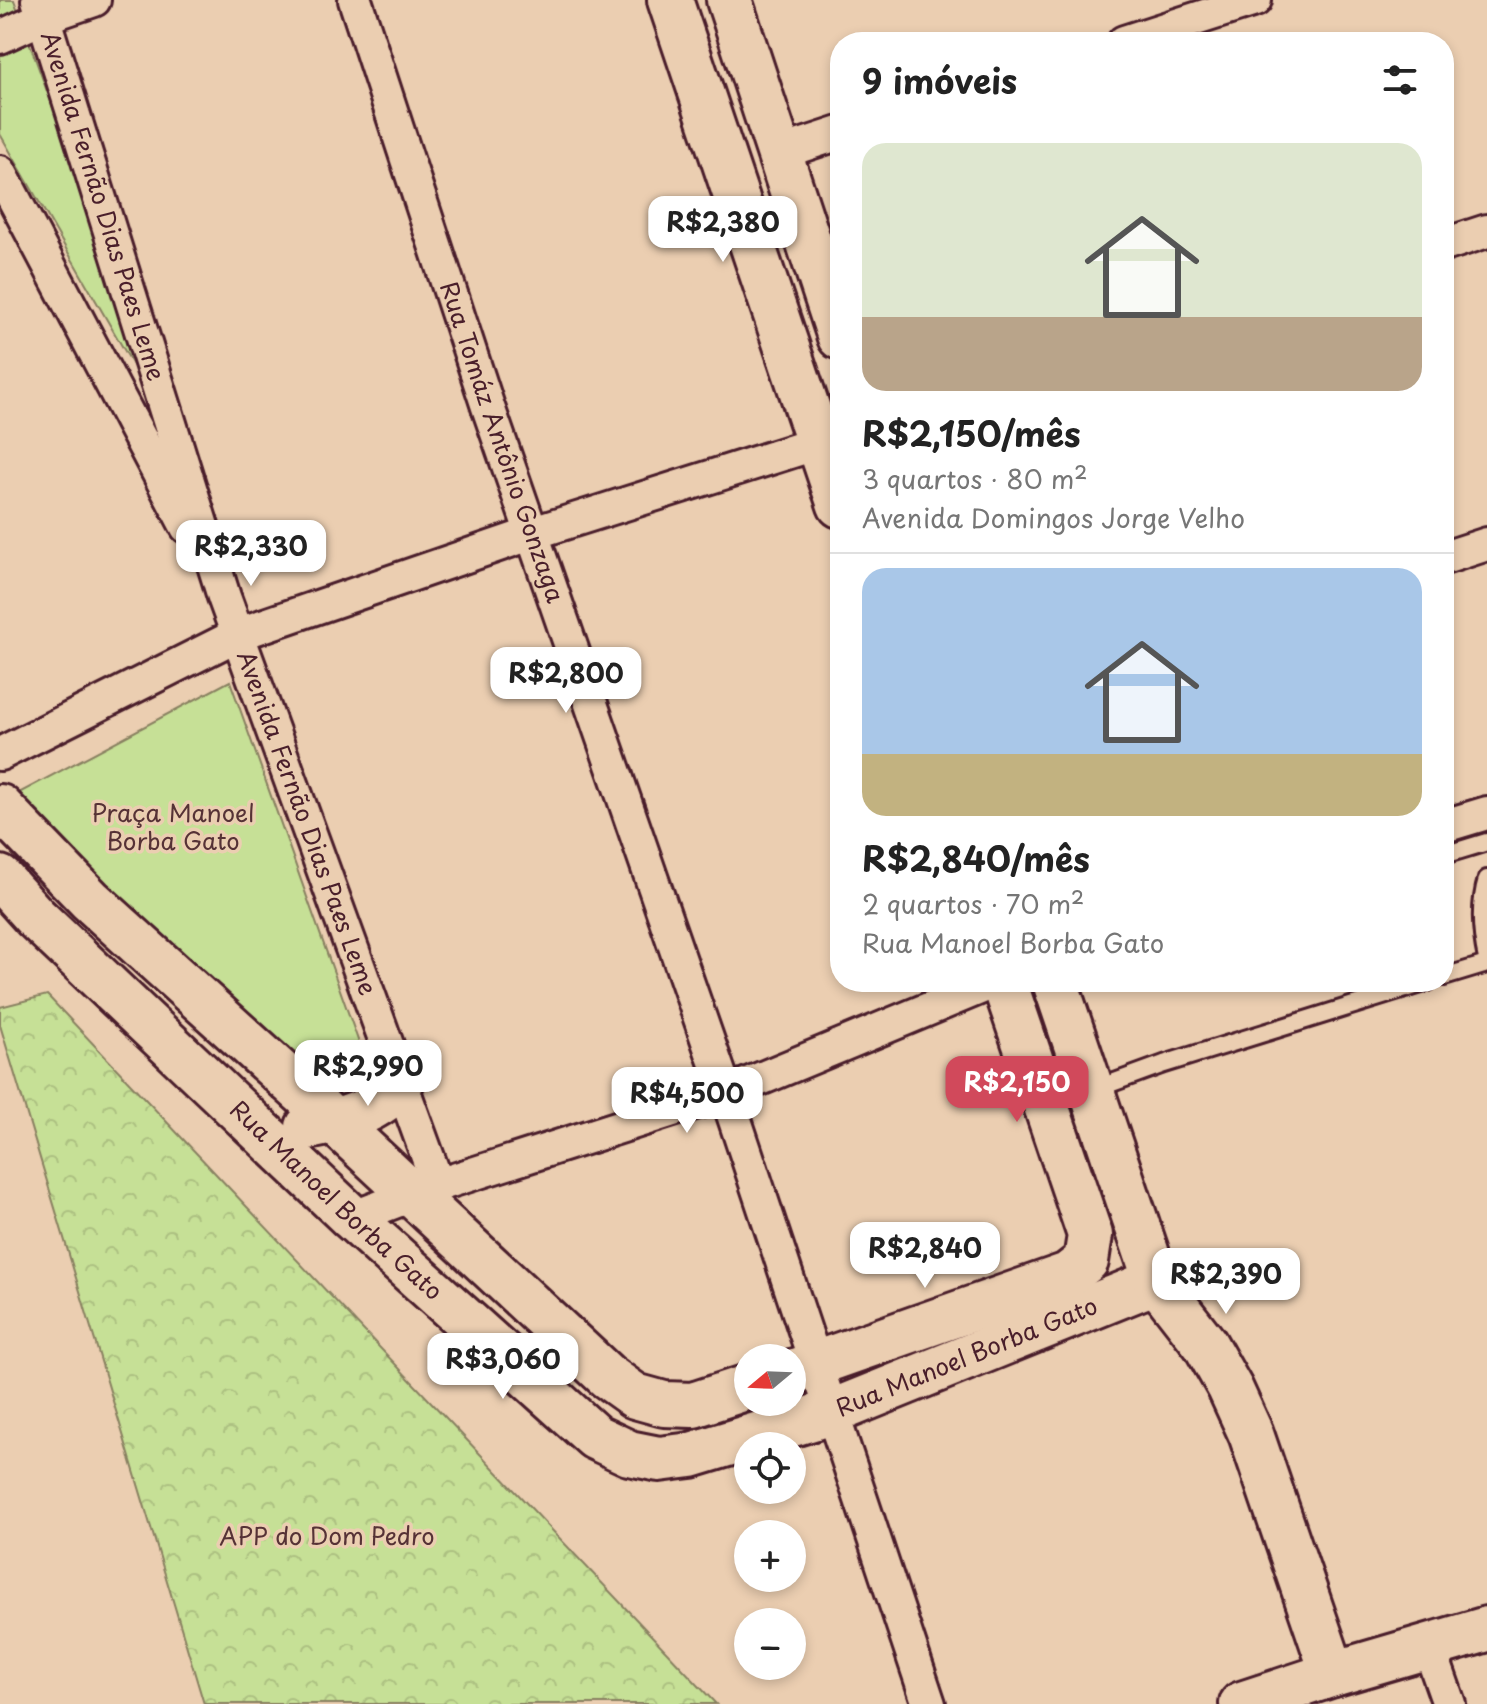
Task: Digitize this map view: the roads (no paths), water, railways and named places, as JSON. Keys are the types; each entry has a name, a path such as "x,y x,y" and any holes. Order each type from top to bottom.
{"street":[{"path":"0,37 41,9 94,0"},
{"name":"Rua Tomáz Antônio Gonzaga","path":"355,0 488,407 726,1093 797,1344"},
{"path":"0,754 239,634 533,533 829,439 670,0"},
{"path":"729,0 830,307"},
{"path":"1155,32 1255,0"},
{"name":"Avenida Fernão Dias Paes Leme","path":"41,9 224,597 401,1083 425,1190"},
{"path":"779,153 830,136"},
{"name":"Avenida Fernão Dias Paes Leme","path":"0,172 224,597"},
{"path":"1454,242 1487,231"},
{"path":"1454,555 1487,544"},
{"path":"0,807 90,900 334,1122 425,1190 607,1376 635,1396 664,1404 693,1405 734,1392"},
{"path":"1454,823 1487,813"},
{"name":"Rua Manoel Borba Gato","path":"0,878 18,923 262,1134 595,1437 629,1453 659,1459 691,1455 832,1412 1156,1281"},
{"path":"18,923 90,900"},
{"path":"352,1218 425,1190 726,1093 970,992"},
{"path":"1007,992 1047,1107"},
{"path":"1058,992 1156,1281 1205,1344 1251,1434 1333,1674"},
{"path":"262,1134 334,1122 378,1105 401,1083"},
{"name":"Rua Manoel Borba Gato","path":"806,1368 1068,1275 1086,1261 1090,1235 1047,1107"},
{"name":"Rua Tomáz Antônio Gonzaga","path":"806,1372 832,1412 929,1704"},
{"path":"1242,1704 1487,1629"},
{"path":"1429,1647 1449,1704"}],"lane":[{"path":"1454,852 1487,842"},
{"path":"1454,973 1487,961 1483,940 1487,879"},
{"path":"1047,1107 1164,1064 1396,992"}],"park label":[{"name":"Praça Manoel Borba Gato","path":"173,828"},
{"name":"APP do Dom Pedro","path":"327,1537"}]}
